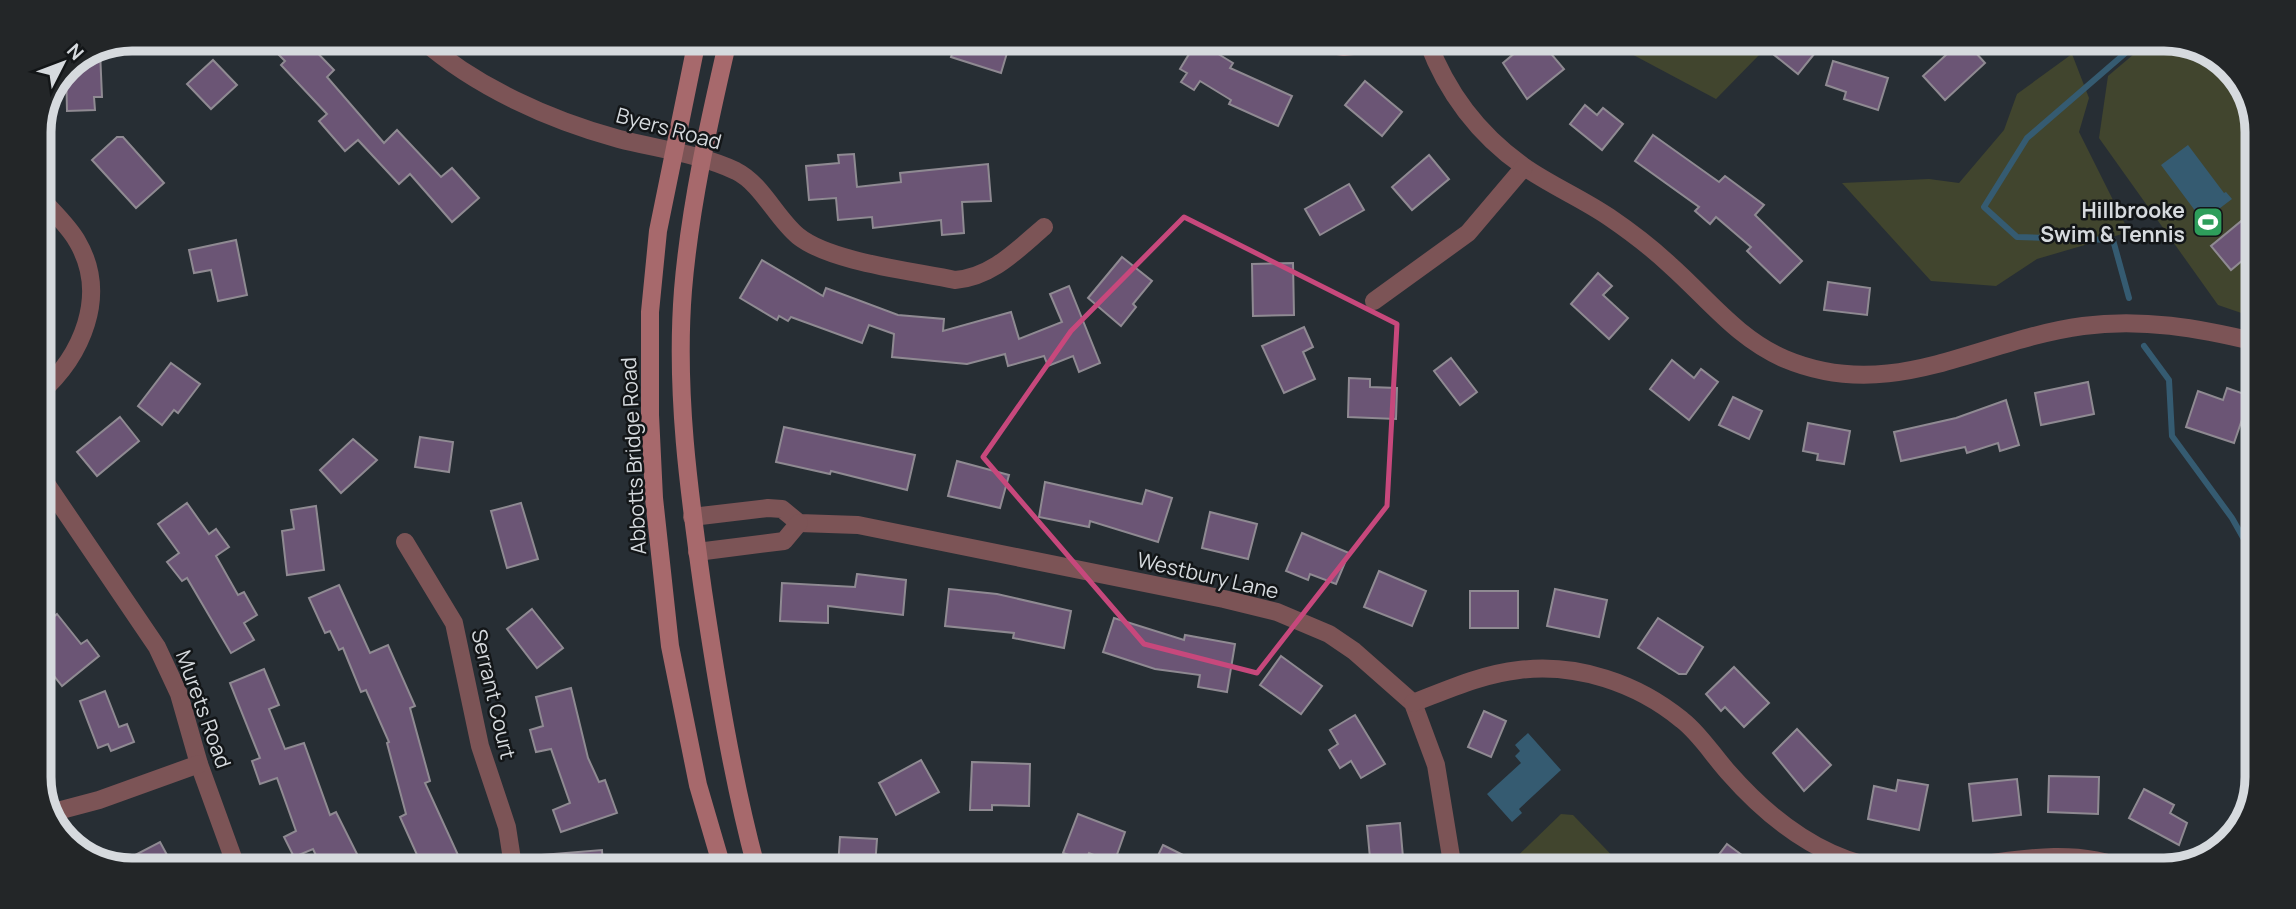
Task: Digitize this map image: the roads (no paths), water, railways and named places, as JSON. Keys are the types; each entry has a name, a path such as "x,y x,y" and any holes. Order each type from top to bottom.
{"main road":[{"name":"Abbotts Bridge Road","path":"695,51 658,231 650,312 654,498 676,681 698,785 719,858"},
{"path":"726,51 702,159 683,290 681,376 692,517 719,698 755,858"}],"street":[{"name":"Byers Road","path":"438,51 493,89 549,116 739,172 809,244 830,253 956,280 979,276 994,268 1044,227"},
{"path":"1432,51 1438,68 1460,106 1487,136 1524,167 1636,236 1673,267 1728,323 1758,345 1809,368 1861,376 1913,372 2046,333 2122,323 2173,325 2245,340"},
{"path":"1374,301 1468,233 1524,167"},
{"path":"51,210 76,239 87,260 92,285 92,310 85,335 51,379"},
{"name":"Murets Road","path":"51,491 157,647 179,694 199,764 233,858"},
{"name":"Westbury Lane","path":"692,517 768,508 782,509 799,523 858,525 1277,612 1329,635 1354,651 1413,703 1436,765 1451,858"},
{"path":"697,552 784,541 799,523"},
{"name":"Serrant Court","path":"405,542 454,623 480,746 507,827 512,858"},
{"path":"1413,703 1467,682 1517,670 1576,670 1605,678 1659,704 1683,721 1746,792 1793,832 1841,858"},
{"path":"58,811 99,800 199,764"},
{"path":"2036,858 2087,858"}],"water":[{"path":"2188,145 2224,193 2232,199 2199,224 2193,215 2196,212 2161,165"},
{"path":"1528,733 1561,770 1519,809 1522,813 1512,822 1487,794 1521,763 1515,756 1520,751 1515,745"}],"waterway":[{"path":"2128,51 2027,138 1984,207 2017,237 2113,240 2129,298"},
{"path":"2144,346 2169,380 2172,436 2232,518 2245,541"}],"place":[{"name":"Hillbrooke Swim & Tennis","path":"2208,222"}]}
